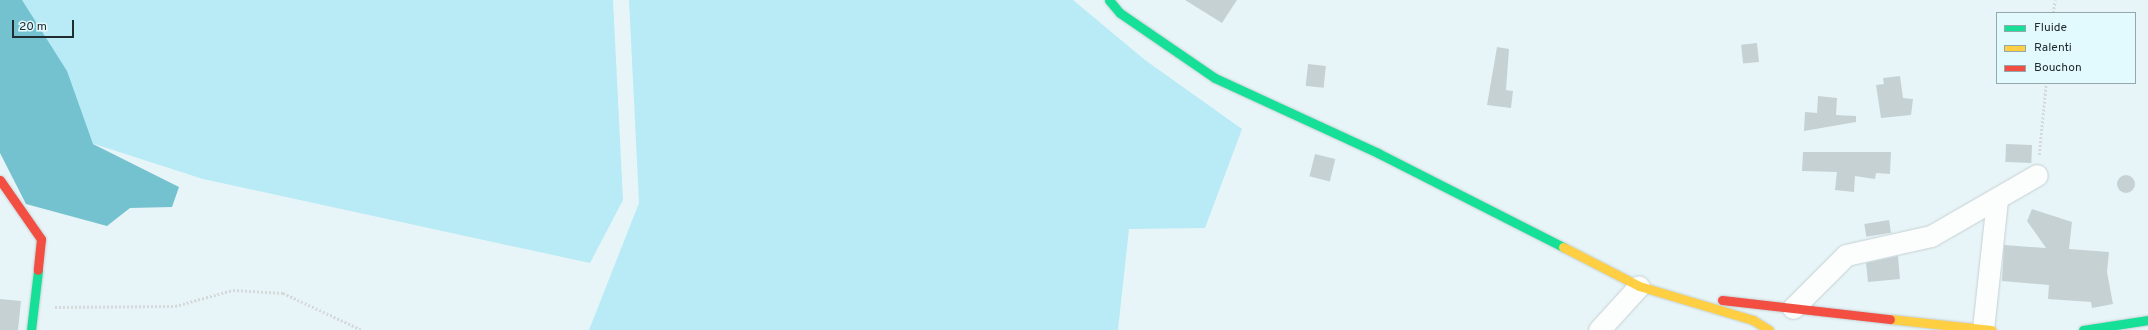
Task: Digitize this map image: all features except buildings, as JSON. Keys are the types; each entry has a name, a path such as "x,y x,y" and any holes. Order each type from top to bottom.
{"street":[{"path":"1108,0 1120,13 1215,78 1378,152 1639,286 1753,320 1769,330"},
{"path":"1793,308 1846,255 1931,236 1997,200 2037,175"},
{"path":"0,180 41,238 31,307 31,330"},
{"path":"1667,295 1987,330 1997,200"},
{"path":"1599,330 1639,286"},
{"path":"2084,330 2148,320"}],"path":[{"path":"2054,12 2055,0"},
{"path":"2037,175 2046,84"},
{"path":"31,307 176,306 233,290 276,292 362,330"}],"shaded area":[{"path":"0,0 613,0 623,200 590,263 203,179 85,141"},
{"path":"0,0 22,0 67,71 93,144 179,187 172,207 130,208 107,226 26,204 0,153"},
{"path":"629,0 1073,0 1145,60 1242,129 1205,228 1129,229 1118,330 589,330 639,203"}],"traffic: fast":[{"path":"1109,0 1120,13 1215,78 1378,153 1563,247"},
{"path":"31,330 38,270"},
{"path":"2083,330 2148,320"}],"traffic: slow":[{"path":"1563,247 1639,286 1753,320 1769,330"},
{"path":"1890,319 1991,330"}],"traffic: jam":[{"path":"0,180 41,239 38,270"},
{"path":"1722,300 1890,319"}]}
